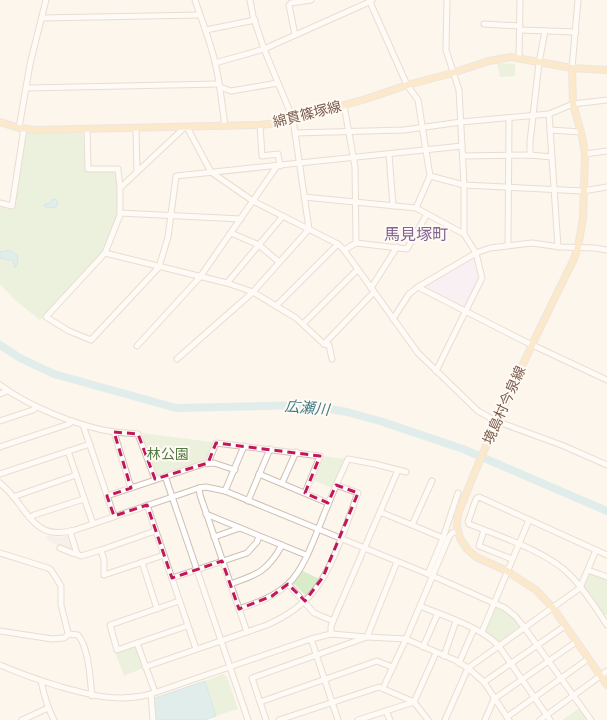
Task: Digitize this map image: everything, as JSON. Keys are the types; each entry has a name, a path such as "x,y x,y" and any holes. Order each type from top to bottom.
{"main road":[{"name":"綿貫篠塚線","path":"0,122 36,130 260,126 277,124 489,61 510,57 572,68 607,70"},
{"name":"境島村今泉線","path":"458,531 458,514 470,484 496,423 574,259 578,247 582,218 585,154 574,104 572,68"},
{"path":"458,531 462,542 470,552 507,571 536,590 553,608 607,685"}],"street":[{"path":"0,203 12,206 30,64 46,0"},
{"path":"195,0 206,30 215,63 220,86 225,126"},
{"path":"250,0 264,49 293,119 309,229"},
{"path":"295,35 289,5 291,3 311,0"},
{"path":"447,0 446,50 460,90 464,185 464,234"},
{"path":"519,58 520,0"},
{"path":"572,68 578,0"},
{"path":"215,63 264,49 369,1 407,85 418,100 430,176 416,208"},
{"path":"42,18 200,15"},
{"path":"206,30 255,20"},
{"path":"484,24 545,31 576,32"},
{"path":"530,155 539,63 545,31"},
{"path":"27,88 220,86 231,91 278,83"},
{"path":"295,133 404,130 461,122 549,114 574,104 607,100"},
{"path":"344,105 354,158 357,202 356,243"},
{"path":"549,114 558,247"},
{"path":"508,245 509,118"},
{"path":"137,346 200,277 279,166 278,154 262,156 260,126"},
{"path":"120,188 185,127 188,129 211,172 253,201 338,244 344,250 418,353 478,411 496,423 564,446 607,465"},
{"path":"136,128 137,172"},
{"path":"87,129 88,170 118,169 120,213 106,253 46,316 69,331 90,340 159,267 168,237 176,176 462,146"},
{"path":"550,130 581,132"},
{"path":"585,154 607,152"},
{"path":"389,154 393,206"},
{"path":"463,156 552,156"},
{"path":"430,176 464,185 508,186 583,191 607,186"},
{"path":"304,197 416,208 464,234 476,253 482,278 436,371"},
{"path":"120,213 241,219"},
{"path":"344,250 356,243 407,249 427,214"},
{"path":"227,283 283,216"},
{"path":"177,359 253,292 309,229"},
{"path":"231,233 259,244 279,262"},
{"path":"394,319 409,294 476,253 490,248 532,243 558,247 578,247 607,250"},
{"path":"276,306 338,244"},
{"path":"324,344 372,290 396,247"},
{"path":"106,253 227,283 253,292 303,324 324,344 330,345 332,359"},
{"path":"303,324 357,270"},
{"path":"418,288 532,345 607,380"},
{"path":"0,385 7,391 37,407 72,421 114,432 138,434 155,479"},
{"path":"0,394 7,391"},
{"path":"0,421 33,410 37,407"},
{"path":"0,447 69,424 72,421"},
{"path":"85,425 84,428 114,516"},
{"path":"114,432 131,488"},
{"path":"208,463 216,443 320,456 305,493"},
{"path":"0,474 90,444"},
{"path":"226,491 244,446"},
{"path":"248,501 270,449"},
{"path":"68,451 93,524"},
{"path":"282,483 296,452"},
{"path":"239,609 272,596 288,584 296,575 318,529 348,459 406,472"},
{"path":"108,496 194,466 208,463 218,464 235,470"},
{"path":"331,634 333,621 398,470"},
{"path":"260,474 328,503"},
{"path":"13,497 76,475"},
{"path":"165,476 231,666 248,720"},
{"path":"412,526 432,481"},
{"path":"0,483 38,526 47,531 60,533 93,524 199,488 206,487 226,491 431,575 495,603 511,612 550,661 591,720"},
{"path":"145,667 247,632 282,618 305,601 323,577 341,538 358,494 336,485"},
{"path":"199,488 206,514 247,632"},
{"path":"382,688 420,606 458,493"},
{"path":"606,622 571,576 556,564 468,523 476,498 478,497 607,555"},
{"path":"30,518 34,515 84,498"},
{"path":"147,506 196,649"},
{"path":"380,512 443,538"},
{"path":"206,514 306,555"},
{"path":"482,632 529,520"},
{"path":"214,537 240,528"},
{"path":"484,530 479,546 512,559"},
{"path":"70,531 77,554"},
{"path":"60,548 80,556 155,531"},
{"path":"431,575 448,537 452,533 458,531"},
{"path":"172,578 247,553 257,542 259,536"},
{"path":"230,584 252,577 264,570 275,558 282,545"},
{"path":"101,550 104,560 104,575 164,555"},
{"path":"445,720 468,668 498,645 580,588 596,550"},
{"path":"0,553 46,567 51,570 61,586 61,605 69,634"},
{"path":"142,562 157,609"},
{"path":"266,720 252,678 367,638 397,562"},
{"path":"588,570 607,577"},
{"path":"288,584 305,601 314,613 333,621"},
{"path":"179,601 110,625 117,650 187,626"},
{"path":"420,606 482,632 492,639 511,663 548,718"},
{"path":"423,647 438,614"},
{"path":"444,656 456,621"},
{"path":"484,682 565,626"},
{"path":"459,663 474,629"},
{"path":"0,631 52,639 64,638 69,634 78,635 86,658 92,696"},
{"path":"0,665 42,681 92,696 126,698 153,693 311,639 331,634 367,638 406,639 468,668 484,682 508,718 588,659"},
{"path":"311,639 338,720"},
{"path":"485,720 494,699 576,642"},
{"path":"137,643 153,693 153,720"},
{"path":"358,720 414,702 436,653"},
{"path":"260,702 377,661 392,667"},
{"path":"540,720 548,718 573,696 607,671"},
{"path":"42,681 44,695 54,720"},
{"path":"279,720 379,687 414,702 428,720"},
{"path":"22,720 48,708"},
{"path":"386,711 390,720"}],"highlighted area":[{"path":"114,432 138,434 155,479 208,463 216,443 320,456 305,493 328,503 336,485 358,493 323,577 305,601 288,584 272,596 239,609 222,561 172,578 147,505 114,516 107,496 131,488"}],"shaded area":[{"path":"475,256 480,278 465,308 421,288"},
{"path":"48,535 61,537 67,535 70,537 75,550 72,552 59,547 46,539"}],"green space":[{"path":"497,63 515,64 515,76 500,77"},
{"path":"24,133 83,133 86,172 117,171 118,215 103,253 40,320 15,300 0,284 0,206 12,208"},
{"name":"林公園","path":"142,433 213,443 206,461 158,476 155,475"},
{"path":"322,456 345,459 332,488 313,480"},
{"path":"301,570 319,579 307,597 292,582"},
{"path":"588,573 607,579 607,615 604,616 583,587"},
{"path":"497,606 511,615 520,625 520,628 499,642 485,632 494,607"},
{"path":"134,646 136,647 143,668 124,676 115,652"},
{"path":"223,674 227,677 238,709 216,716 205,681"},
{"path":"580,709 588,720 562,720"}],"water":[{"path":"56,199 58,203 56,207 48,208 44,206 52,200"},
{"path":"10,250 17,255 18,262 15,268 13,261 0,258 0,252"},
{"path":"205,681 216,716 204,720 155,720 153,700 155,698"}],"waterway":[{"name":"広瀬川","path":"0,345 20,358 54,374 176,408 307,405 347,412 380,421 463,449 607,511"}],"district":[{"name":"馬見塚町","path":"416,234"}]}
